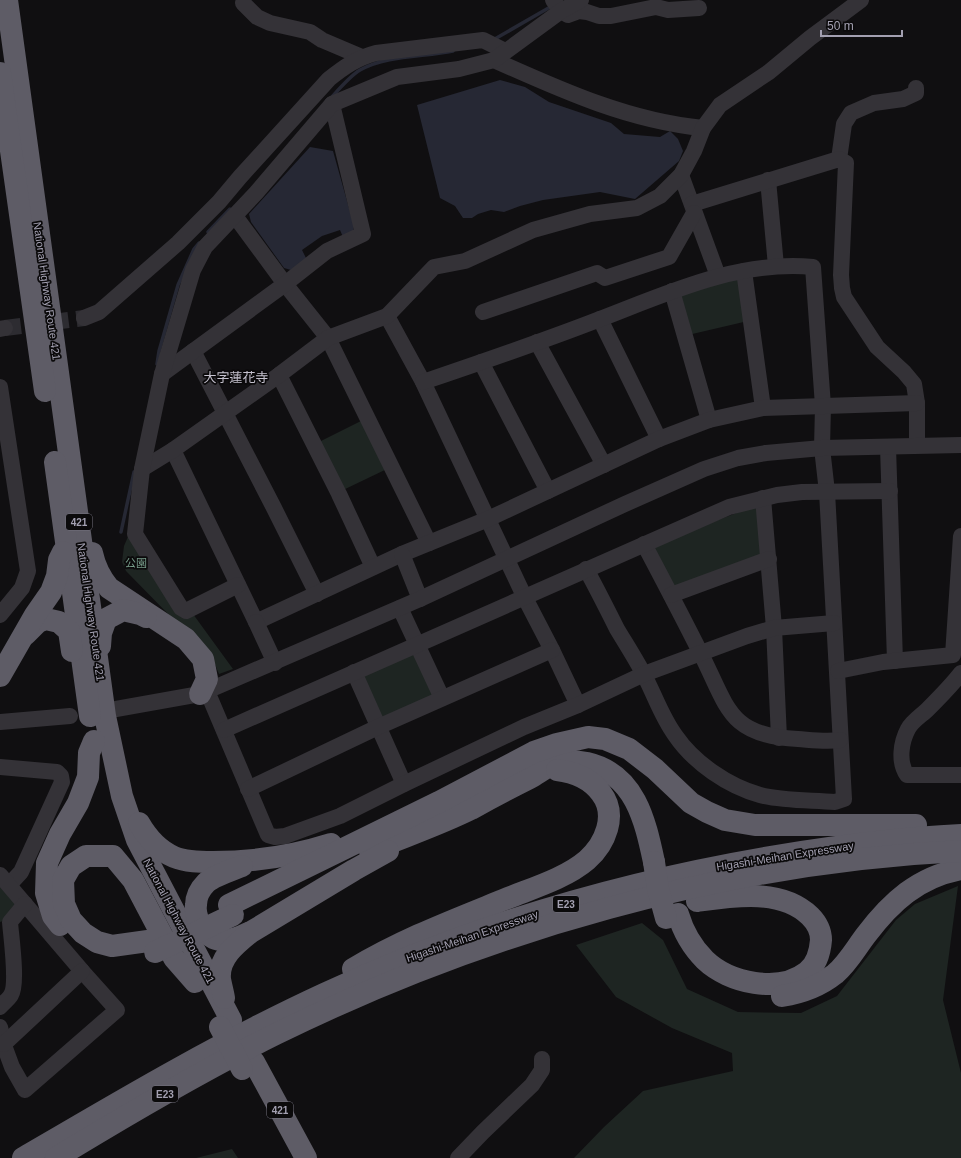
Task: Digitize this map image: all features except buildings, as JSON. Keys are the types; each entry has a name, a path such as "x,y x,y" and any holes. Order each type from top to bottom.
{"highway":[{"name":"National Highway Route 421","path":"7,0 105,716 122,796 136,840 248,1065 290,1158"},
{"name":"National Highway Route 421","path":"0,78 67,546 82,685 92,747 125,847 195,982 226,1020"},
{"path":"75,494 88,530 94,565 101,578 109,588 186,639 203,659 207,679 203,693"},
{"path":"0,676 51,592 57,576 59,560 67,546"},
{"path":"98,664 101,633 106,619 123,610 140,614 186,639"},
{"path":"23,637 38,622 46,619 59,622 69,631 82,685"},
{"path":"226,1020 220,972 229,951 251,932 354,870 534,752 557,744 588,737 605,739 616,743 629,749 646,761 691,803 707,812 733,822 755,825 798,826 961,825"},
{"path":"92,747 88,777 78,803 60,834 47,863 46,893 53,916 73,941 99,955 123,958 155,946 231,910 333,866 441,812"},
{"path":"534,752 579,748 602,754 623,766 639,783 654,809 663,843 659,860"},
{"path":"122,796 143,830 154,844 164,852 189,861 230,862 283,856 329,845 441,812 468,810 558,762 570,761 594,764 605,769 626,787 635,798 659,860 672,916 675,942 691,964 713,982 728,990 752,997 780,997 803,991 817,985 836,973 844,965 866,935 890,907 912,888 929,879 961,869"},
{"path":"268,1020 381,952 444,924 557,878 586,861 603,840 607,831 608,813 602,794 588,780 567,771 556,770 533,776"},
{"name":"Higashi-Meihan Expressway","path":"23,1158 143,1088 268,1020 326,993 425,951 503,923 592,896 695,872 766,858 817,849 885,841 961,835"},
{"name":"Higashi-Meihan Expressway","path":"56,1158 144,1106 269,1038 331,1008 432,966 509,939 575,918 641,900 741,878 820,864 961,851"},
{"path":"155,946 112,946 97,942 83,933 71,920 64,904 63,880 71,866 86,856 113,856 133,880 174,958 195,982"},
{"path":"251,932 227,940 217,939 203,928 195,907 199,894 207,882 258,860"},
{"path":"370,992 651,909 726,897 765,897 778,899 805,911 815,921 821,934 820,951 816,962 807,972 796,979 785,983 772,984 745,982 707,962 697,951 672,916"},
{"name":"National Highway Route 421","path":"248,1065 306,1158"}],"street":[{"path":"238,585 186,611 181,608 135,534 142,469 162,374 193,270 205,247 256,193 332,104 397,77 459,69 499,56 557,6 581,0"},
{"path":"142,469 173,450 279,375 328,338 387,316 434,267 465,261 533,230 590,214 637,208 660,196 681,175 694,151 702,128 720,105 769,72 810,38 861,0"},
{"path":"243,3 257,17 270,23 310,32 322,40 362,57"},
{"path":"557,6 568,14 579,11 599,16 656,7 668,10 699,8"},
{"path":"84,318 99,312 178,243 218,202 329,79 345,66 362,57 376,53 483,40 499,56 591,101 644,118 676,126 702,128"},
{"path":"839,159 844,124 851,113 874,103 903,99 916,94 916,88"},
{"path":"162,374 285,284 327,251 363,234 332,104"},
{"path":"483,312 597,273 605,278 669,256 693,208 768,180 839,159 846,163 841,275 844,297 877,347 904,372 914,384 917,403 917,446"},
{"path":"681,175 718,276"},
{"path":"240,177 256,193"},
{"path":"768,180 776,266"},
{"path":"235,216 285,284 328,338 429,543"},
{"path":"178,243 205,247"},
{"path":"423,382 600,319 672,291 718,276 776,266 813,267 822,406 822,448 827,492 844,799 835,802 772,797 745,790 720,778 686,749 674,735 644,674 617,629 586,569"},
{"path":"744,271 764,408"},
{"path":"672,291 709,420"},
{"path":"387,316 423,382 524,596 578,705"},
{"path":"600,319 659,439"},
{"path":"537,342 604,465"},
{"path":"193,351 226,412 316,594"},
{"path":"480,362 548,491"},
{"path":"279,375 374,567"},
{"path":"0,387 28,571 22,588 0,615"},
{"path":"256,622 402,554 488,518 659,439 709,420 764,408 917,403"},
{"path":"116,709 203,693 400,608 625,504 711,467 738,458 766,453 822,448 961,445"},
{"path":"888,447 895,662"},
{"path":"173,450 275,663"},
{"path":"224,730 524,596 729,507 763,498 802,492 890,490"},
{"path":"763,498 774,628 779,738"},
{"path":"838,671 895,662 957,656 961,536"},
{"path":"644,544 701,653 719,694 733,716 750,729 762,735 815,741 840,740"},
{"path":"402,554 420,599"},
{"path":"671,595 769,559"},
{"path":"400,608 442,698"},
{"path":"203,693 224,730 268,835 275,837 285,836 340,816 524,727 578,705 644,674 747,636 774,628 834,623"},
{"path":"248,789 378,727 552,650"},
{"path":"354,672 404,784"},
{"path":"961,673 949,689 909,728 902,745 902,762 903,770 907,776 961,775"},
{"path":"0,722 70,716"},
{"path":"0,767 57,772 61,776 62,782 21,872 4,880 117,1010 25,1090 12,1067 0,1027"},
{"path":"0,1007 12,994 14,950 10,922 24,904"},
{"path":"4,1044 82,971"},
{"path":"458,1158 532,1085 542,1070 542,1060"}],"green space":[{"path":"742,277 748,321 688,335 676,294"},
{"path":"365,419 389,468 341,491 317,443"},
{"path":"760,504 763,556 673,589 650,546"},
{"name":"公園","path":"130,532 233,669 219,674 209,650 201,640 174,620 126,571 122,562 124,546"},
{"path":"416,648 439,696 382,722 360,674"},
{"path":"0,881 19,903 6,920 0,922"},
{"path":"958,886 943,1000 961,1073 961,1158 574,1158 604,1127 643,1091 733,1071 732,1053 672,1028 616,997 576,945 642,923 663,940 687,989 738,1012 801,1013 837,996 896,920 915,904"},
{"path":"232,1149 238,1158 196,1158"}],"water":[{"path":"500,80 525,87 549,102 611,123 624,134 660,137 670,131 678,139 683,151 679,161 635,199 600,192 543,200 504,212 491,210 478,214 472,218 463,218 455,206 440,198 417,105"},
{"path":"310,147 333,151 354,226 353,233 343,237 340,230 322,236 302,250 307,260 291,270 284,268 251,222 249,214"}],"waterway":[{"path":"493,40 552,6"},
{"path":"331,98 352,76 370,65 393,59 453,51"},
{"path":"208,232 230,209"},
{"path":"157,364 159,351 178,285 194,249 199,243"},
{"path":"121,532 134,472"}],"tunnel":[{"path":"5,328 84,318"}],"district":[{"name":"大字蓮花寺","path":"236,377"}]}
